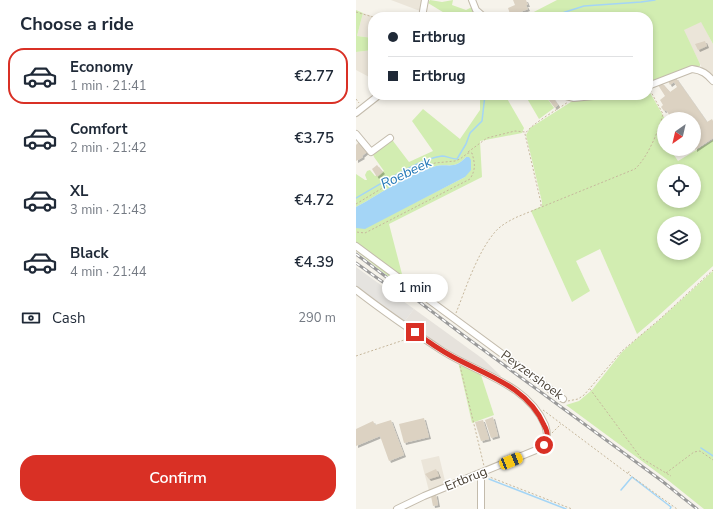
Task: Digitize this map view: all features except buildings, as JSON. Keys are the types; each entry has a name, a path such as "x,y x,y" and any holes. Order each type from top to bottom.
{"street":[{"path":"423,12 425,0"},
{"path":"472,0 478,12"},
{"path":"653,84 692,69 706,74 713,81"},
{"path":"356,113 373,100"},
{"path":"356,134 371,152 390,138"},
{"name":"Peyzershoek","path":"356,246 563,399"},
{"path":"356,290 415,332 458,360 494,377 523,396 532,404 540,416 548,437"},
{"name":"Ertbrug","path":"396,509 536,450 544,445 548,437"},
{"path":"481,509 483,472"}],"path":[{"path":"356,12 368,16"},
{"path":"454,318 484,248 495,232 506,222 635,169 642,163 661,123 663,114 653,95"},
{"path":"540,207 541,202 525,138 525,132 528,128 571,100"},
{"path":"356,204 404,176 435,163 460,159 487,138 515,131 525,132"},
{"path":"356,232 365,233 470,179 474,172 475,164 472,154 468,153"},
{"name":"Peyzershoek","path":"563,399 572,401 578,399 590,388 622,351 660,319 713,270"},
{"path":"356,356 404,340 415,332"},
{"path":"458,360 483,472 572,509"},
{"path":"590,388 641,458 671,476"},
{"path":"541,409 627,474 677,509"},
{"path":"548,437 561,423"},
{"path":"666,473 694,452 700,451 713,460"},
{"path":"627,474 630,470"}],"shaded area":[{"path":"391,0 422,0 420,11"},
{"path":"363,13 368,15 368,37 357,36"},
{"path":"701,21 713,44 713,79 702,68 683,30"},
{"path":"368,51 368,76 356,70 356,52"},
{"path":"356,267 414,309 404,322 356,287"},
{"path":"414,309 483,359 501,376 500,377 458,356 404,322"},
{"path":"439,456 446,485 429,491 421,460"}],"green space":[{"path":"430,0 442,2 453,0 452,5 466,10 472,7 477,12 443,12 428,3"},
{"path":"557,0 713,0 713,44 701,22 684,30 700,66 653,82 653,12 534,12"},
{"path":"356,10 363,13 357,36 368,37 368,51 356,52"},
{"path":"653,98 661,112 657,112 657,156 675,156 678,161 686,156 701,156 701,147 713,140 713,266 637,334 600,249 576,261 590,291 572,302 531,211 542,206 542,202 526,135 530,128 574,100 653,100"},
{"path":"480,100 508,100 524,128 522,133 480,141 482,177 389,224 403,278 397,283 356,251 356,228 365,228 465,177 466,157 457,164 433,167 413,175 356,207 356,174 367,180 365,175 367,171 370,170 375,176 384,171 371,150 373,147 390,137 409,162 433,151 412,121 423,109 460,139 480,110"},
{"path":"528,100 548,100 554,108 539,119"},
{"path":"713,271 713,509 704,509 669,481 566,405 579,401 592,390 622,352"},
{"path":"458,361 480,372 494,415 472,423"}],"water":[{"path":"466,157 469,157 471,160 471,170 465,177 365,229 356,228 356,207 413,175 433,167 457,164"}],"waterway":[{"name":"Roebeek","path":"565,12 584,6 655,0"},
{"name":"Roebeek","path":"356,198 410,167 422,162 442,156 457,159 466,144 470,133 482,121 484,100"},
{"path":"701,448 713,456"},
{"path":"621,490 632,477 671,507 670,509"},
{"path":"489,479 566,509"}],"railway":[{"path":"356,254 463,335 662,481 697,509"},
{"path":"356,263 394,290"}],"route":[{"path":"415,332 450,356 494,377 510,386 523,396 532,404 543,422 548,437 548,440 544,445"}]}
